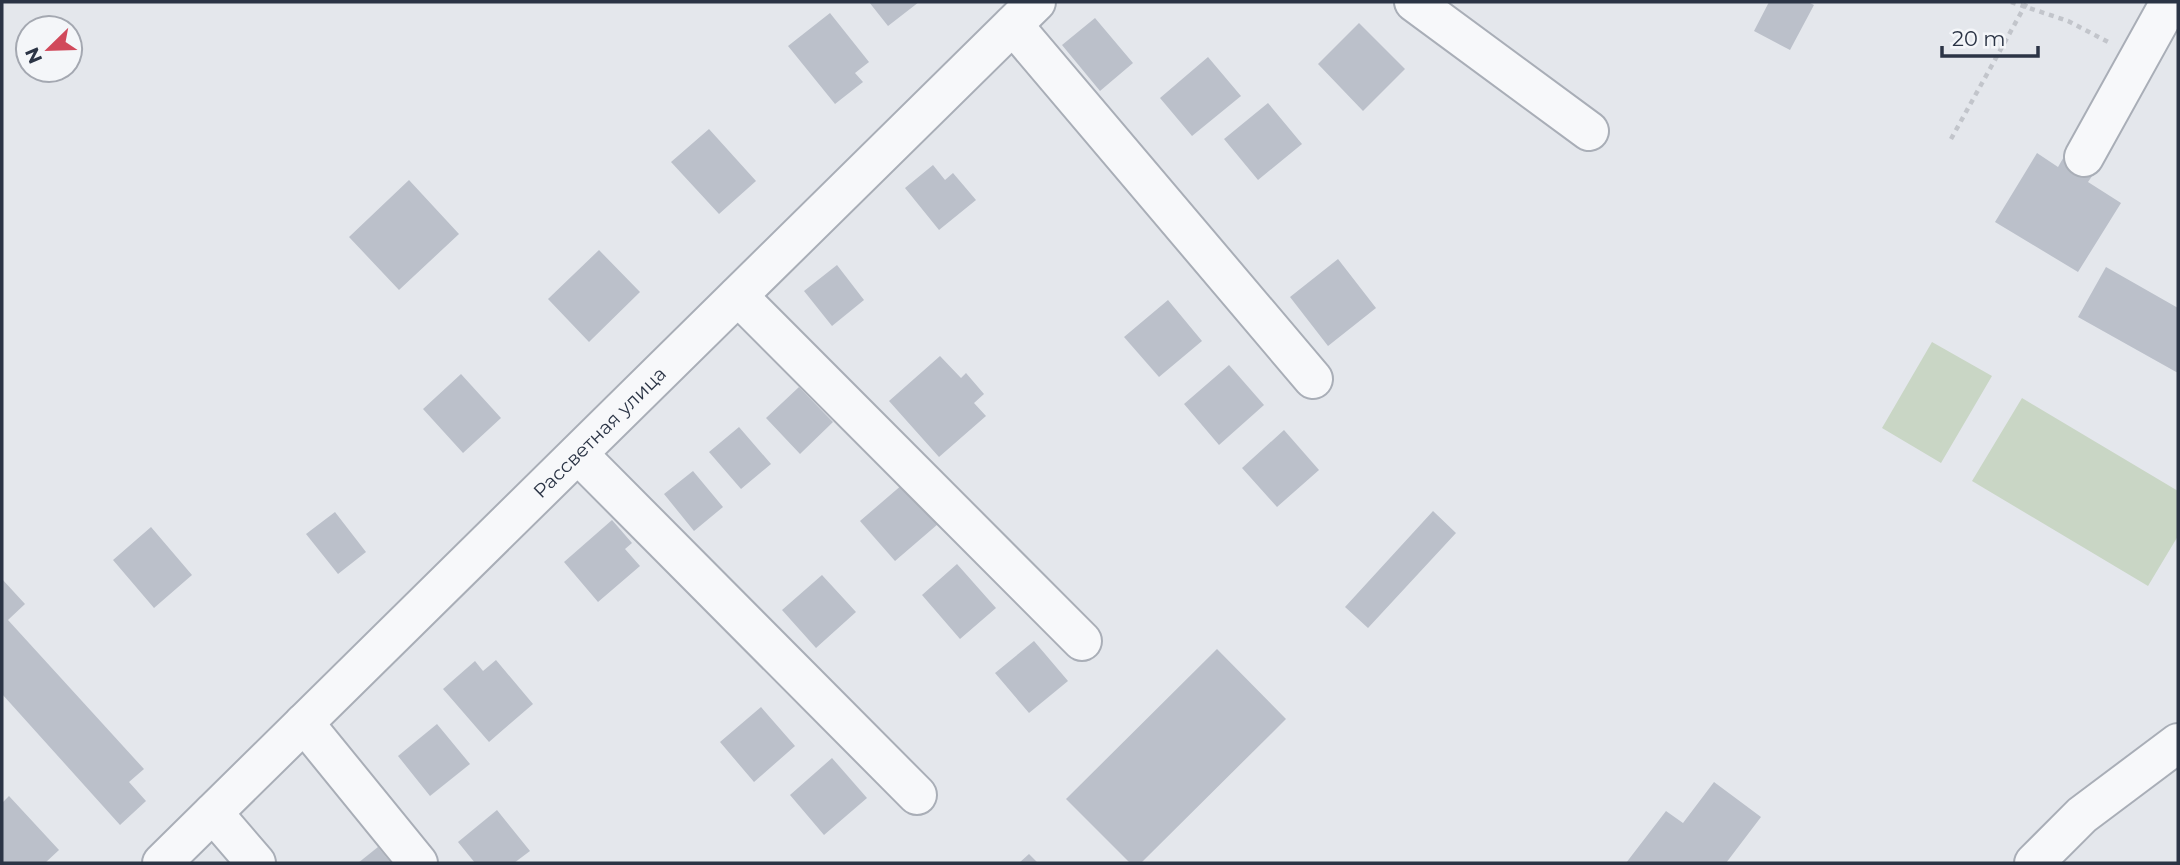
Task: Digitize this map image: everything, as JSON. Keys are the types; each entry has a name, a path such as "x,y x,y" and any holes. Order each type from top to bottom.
{"street":[{"path":"1414,2 1589,131"},
{"path":"2084,158 2170,2"},
{"path":"1025,13 1313,379"},
{"name":"Рассветная улица","path":"162,863 1025,13"},
{"path":"738,296 1082,641"},
{"path":"578,454 917,795"},
{"path":"304,723 418,863"},
{"path":"2034,863 2082,815 2178,743"},
{"path":"213,813 256,863"}],"path":[{"path":"2011,2 2026,4 2068,21 2139,57"},
{"path":"1951,139 2026,4"}],"green space":[{"path":"1932,342 1992,376 1941,463 1882,428"},
{"path":"2022,398 2178,491 2178,536 2148,586 1972,481"}],"building":[{"path":"869,2 919,2 888,26"},
{"path":"1769,2 1808,2 1814,5 1790,50 1754,31"},
{"path":"830,13 869,62 855,73 863,82 835,104 788,46"},
{"path":"1095,18 1133,63 1100,91 1062,45"},
{"path":"1359,23 1405,69 1363,111 1318,64"},
{"path":"1208,57 1241,96 1192,136 1160,98"},
{"path":"1268,103 1302,144 1258,180 1224,139"},
{"path":"709,129 756,181 719,214 671,162"},
{"path":"2069,148 2099,166 2088,182 2121,203 2078,272 1995,222 2037,153 2058,167"},
{"path":"933,165 945,180 953,173 976,200 939,230 905,188"},
{"path":"409,180 459,234 399,290 349,237"},
{"path":"599,250 640,292 589,342 548,299"},
{"path":"1338,259 1376,308 1328,346 1290,297"},
{"path":"837,265 864,300 832,326 804,291"},
{"path":"2106,267 2178,308 2178,373 2078,317"},
{"path":"1168,300 1202,341 1159,377 1124,337"},
{"path":"940,356 961,378 966,373 984,394 974,403 986,416 939,457 889,401"},
{"path":"1229,365 1264,405 1219,445 1184,404"},
{"path":"461,374 501,418 463,453 423,409"},
{"path":"799,387 833,422 800,454 766,418"},
{"path":"739,427 771,464 741,489 709,452"},
{"path":"1284,430 1319,470 1277,507 1242,468"},
{"path":"693,471 723,507 694,531 664,494"},
{"path":"903,484 938,524 895,561 860,521"},
{"path":"1433,511 1456,533 1368,628 1345,607"},
{"path":"335,512 366,552 338,574 306,534"},
{"path":"612,520 632,543 625,549 640,566 598,602 564,562"},
{"path":"151,527 192,575 154,608 113,560"},
{"path":"957,564 996,608 960,639 922,595"},
{"path":"822,575 856,612 816,648 782,610"},
{"path":"2,579 25,604 8,620 144,769 129,782 146,801 120,825 2,694"},
{"path":"1034,641 1068,681 1029,713 995,673"},
{"path":"1217,649 1286,719 1141,863 1130,863 1066,799"},
{"path":"496,660 533,704 489,742 443,689 475,661 483,671"},
{"path":"761,707 795,746 754,782 720,742"},
{"path":"437,724 470,764 430,796 398,756"},
{"path":"832,758 867,798 824,835 790,795"},
{"path":"1714,782 1761,817 1726,863 1626,863 1666,811 1683,823"},
{"path":"9,796 59,850 45,863 2,863 2,803"},
{"path":"497,810 530,851 514,863 475,863 458,842"},
{"path":"378,847 391,863 358,863"},
{"path":"1029,854 1038,863 1019,863"}]}
